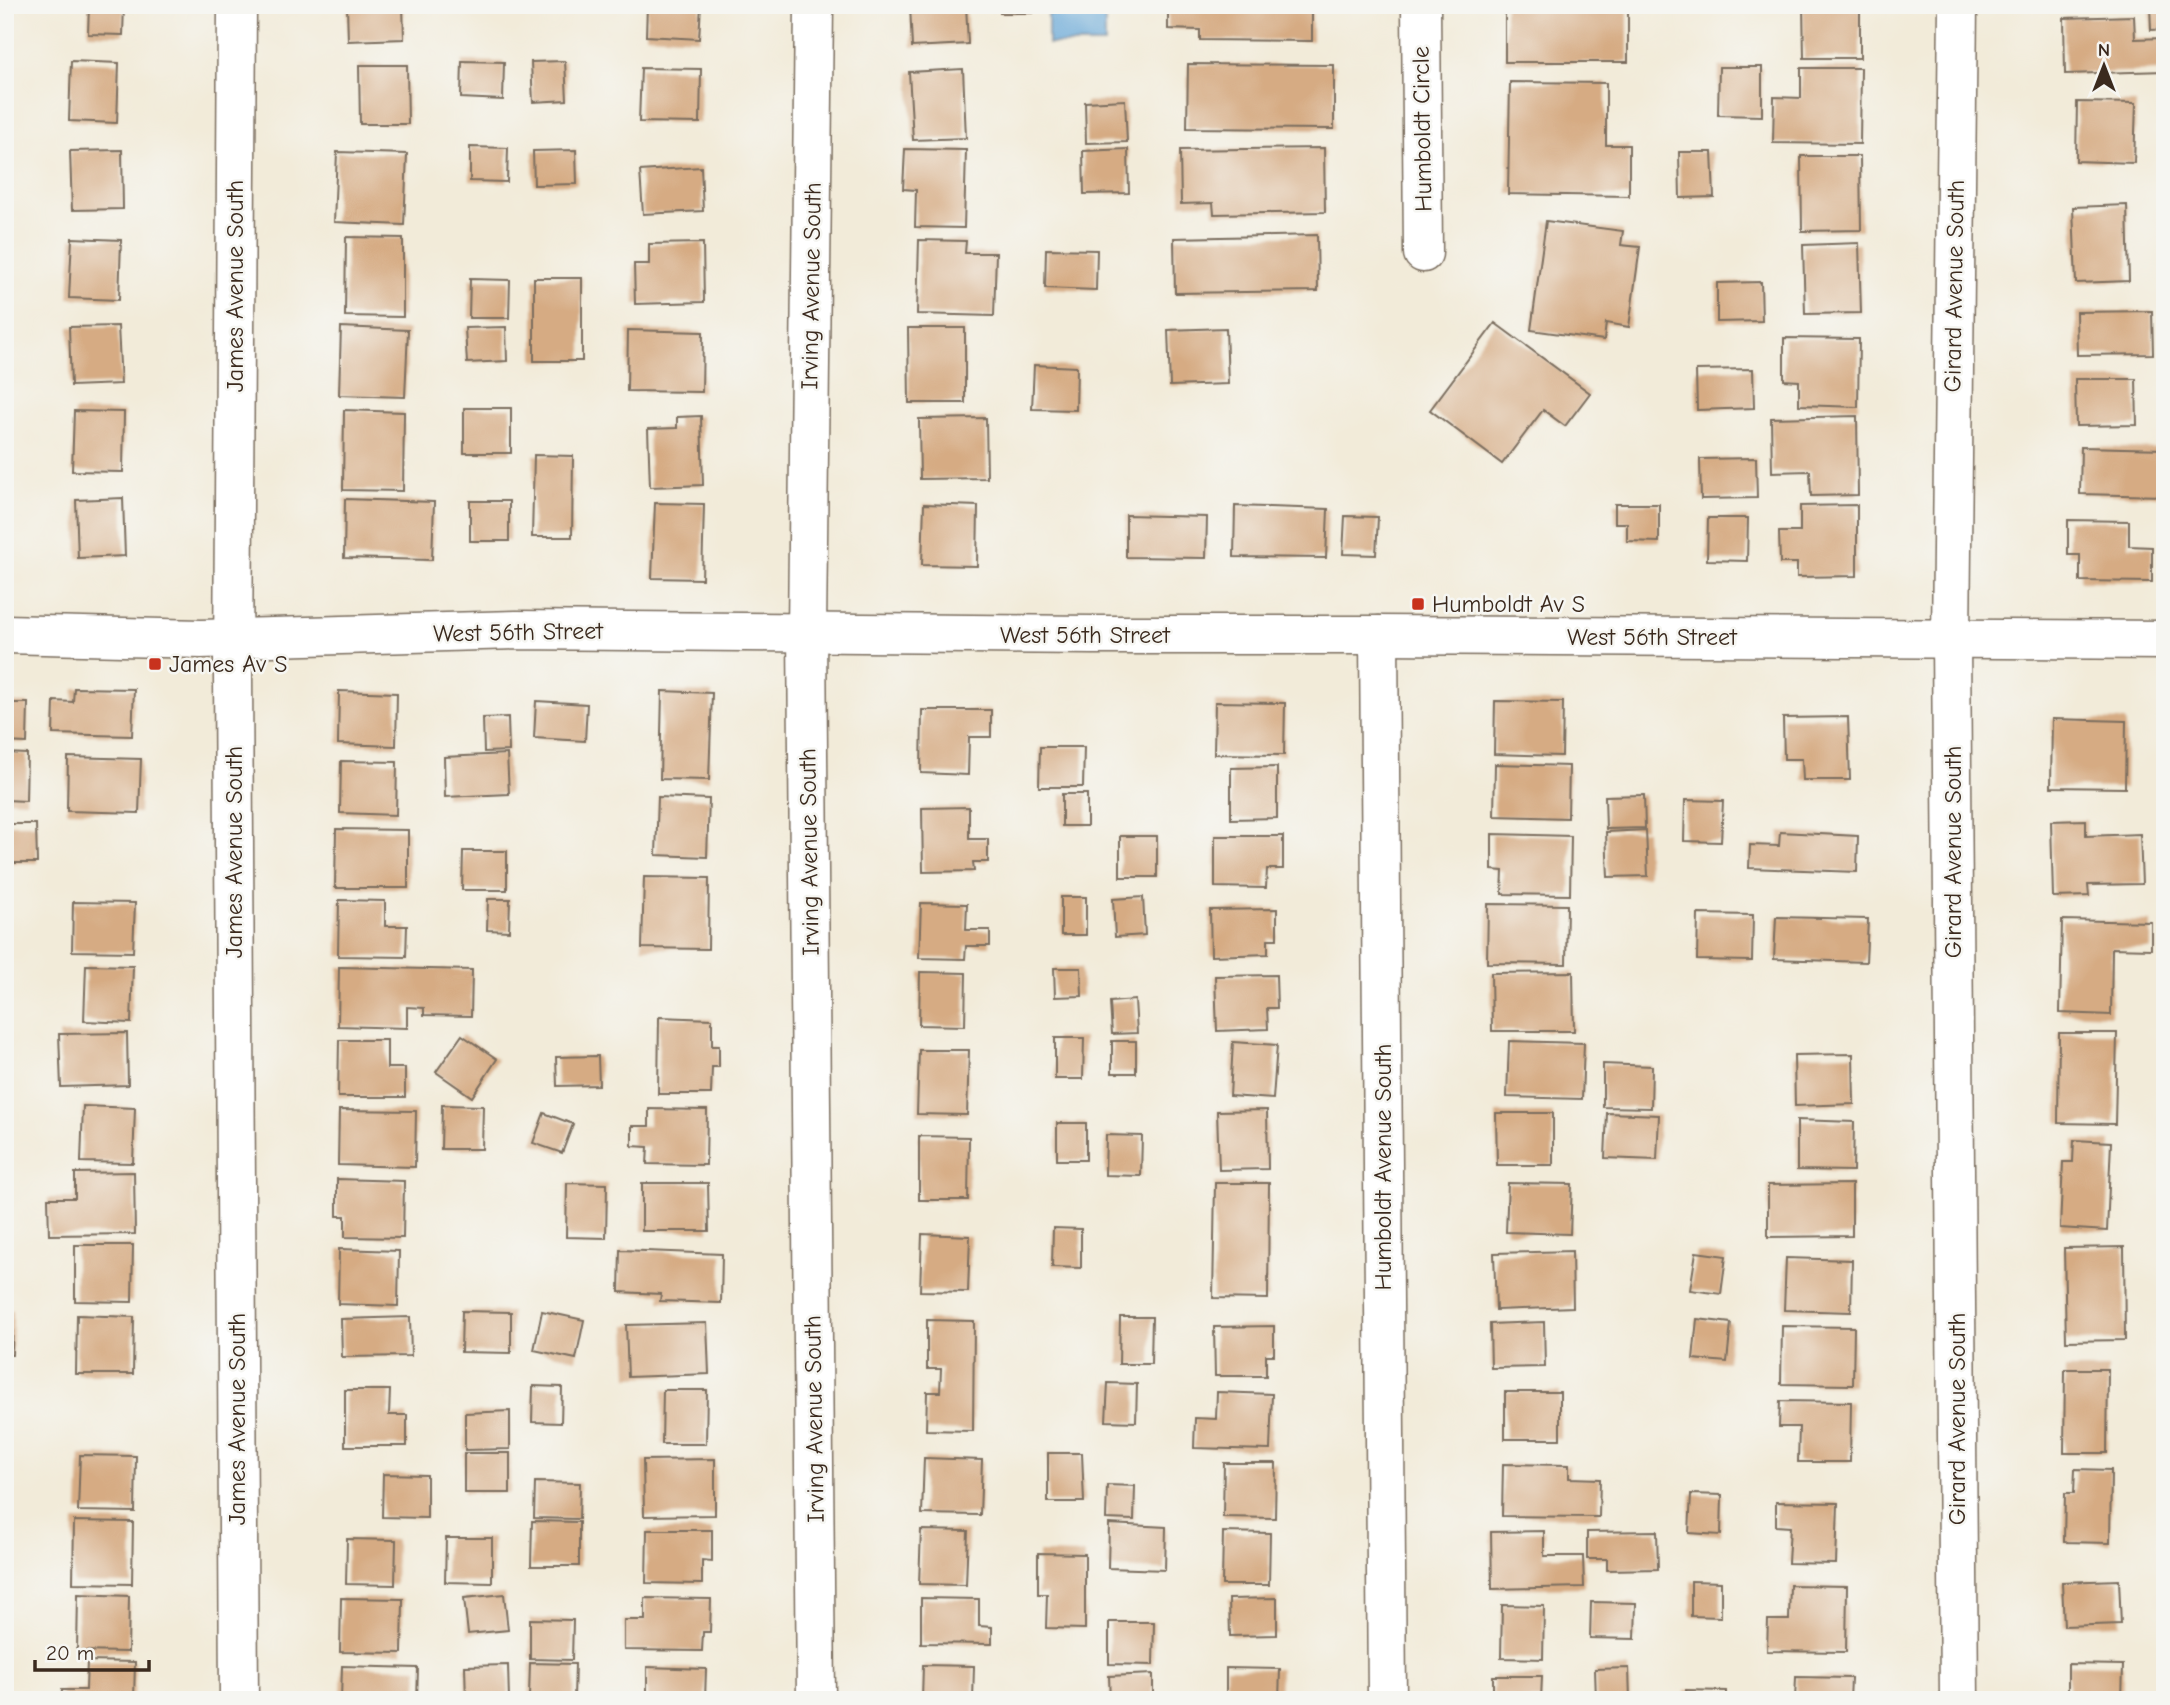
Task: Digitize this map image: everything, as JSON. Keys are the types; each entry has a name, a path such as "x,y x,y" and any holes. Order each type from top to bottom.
{"street":[{"name":"James Avenue South","path":"237,5 234,638 239,1700"},
{"name":"Irving Avenue South","path":"814,5 807,632 816,1700"},
{"name":"Humboldt Circle","path":"1421,5 1423,253"},
{"name":"Girard Avenue South","path":"1958,5 1951,639 1959,1700"},
{"name":"West 56th Street","path":"5,634 234,638 516,630 2165,640"},
{"name":"Humboldt Avenue South","path":"1379,635 1387,1700"}],"water":[{"path":"1048,14 1105,14 1105,44 1048,44"}],"building":[{"path":"89,5 124,5 123,35 88,34"},
{"path":"347,5 403,5 404,39 348,41"},
{"path":"534,5 568,5 568,10 534,11"},
{"path":"647,5 701,5 699,39 646,36"},
{"path":"910,5 966,5 968,44 912,47"},
{"path":"1000,5 1032,5 1032,13 1000,13"},
{"path":"1168,5 1312,5 1312,41 1200,40 1200,30 1168,29"},
{"path":"1505,5 1628,5 1628,62 1505,62"},
{"path":"1803,5 1860,5 1860,58 1804,58"},
{"path":"2150,5 2165,5 2165,29 2151,30"},
{"path":"2134,16 2135,39 2165,38 2165,71 2065,74 2064,18"},
{"path":"71,61 119,63 117,123 69,121"},
{"path":"462,61 504,62 503,100 461,98"},
{"path":"565,61 567,100 533,102 531,62"},
{"path":"1188,64 1334,65 1334,129 1187,128"},
{"path":"359,65 407,65 408,124 360,124"},
{"path":"1719,67 1762,67 1762,116 1718,115"},
{"path":"641,68 701,69 700,123 639,122"},
{"path":"1801,68 1861,68 1860,144 1773,143 1774,97 1801,98"},
{"path":"963,69 966,138 913,140 909,72"},
{"path":"1510,82 1606,83 1606,145 1629,145 1629,196 1508,194"},
{"path":"1125,100 1127,142 1086,143 1085,102"},
{"path":"2077,102 2136,103 2134,163 2076,161"},
{"path":"470,147 508,148 507,182 470,181"},
{"path":"1324,148 1325,212 1214,214 1213,203 1181,204 1180,150"},
{"path":"905,149 966,150 964,228 915,227 916,190 903,189"},
{"path":"1128,149 1129,193 1084,194 1083,151"},
{"path":"122,150 123,209 72,210 70,151"},
{"path":"576,150 577,184 534,185 533,151"},
{"path":"337,152 407,154 404,225 334,222"},
{"path":"1679,152 1712,152 1714,197 1680,198"},
{"path":"1801,156 1860,156 1861,230 1802,231"},
{"path":"701,167 703,211 643,214 640,171"},
{"path":"2127,205 2129,281 2076,283 2073,207"},
{"path":"1546,221 1623,231 1621,245 1640,247 1629,327 1606,323 1604,340 1531,330"},
{"path":"1317,235 1318,291 1175,293 1174,238"},
{"path":"346,237 403,238 403,317 345,316"},
{"path":"72,238 121,240 119,300 69,298"},
{"path":"919,240 966,241 965,253 996,253 994,316 917,314"},
{"path":"703,243 704,302 635,304 634,264 649,264 649,244"},
{"path":"1859,243 1861,313 1805,314 1803,245"},
{"path":"1046,249 1097,250 1096,290 1045,288"},
{"path":"534,278 582,278 582,361 534,361"},
{"path":"470,279 510,280 509,318 469,318"},
{"path":"1761,282 1762,321 1717,322 1717,283"},
{"path":"2152,311 2153,354 2077,355 2076,312"},
{"path":"1495,323 1590,393 1565,426 1543,410 1502,464 1430,410"},
{"path":"118,326 121,384 71,386 69,327"},
{"path":"341,327 408,330 405,397 339,395"},
{"path":"506,327 507,361 467,363 465,328"},
{"path":"908,328 965,328 965,403 909,403"},
{"path":"1226,328 1228,384 1170,386 1168,330"},
{"path":"628,330 703,332 702,392 627,391"},
{"path":"1784,338 1859,339 1858,407 1799,405 1799,381 1784,380"},
{"path":"1034,365 1077,367 1076,410 1032,409"},
{"path":"1753,369 1754,408 1697,410 1696,370"},
{"path":"2075,379 2136,379 2137,425 2076,426"},
{"path":"5,408 9,408 8,447 5,447"},
{"path":"464,408 511,408 511,453 464,453"},
{"path":"344,410 404,412 403,491 343,490"},
{"path":"74,411 124,412 123,472 72,471"},
{"path":"701,416 703,485 650,487 648,429 677,428 677,417"},
{"path":"1857,416 1858,495 1811,496 1810,471 1772,472 1771,418"},
{"path":"986,418 987,478 920,479 919,419"},
{"path":"2081,447 2165,449 2164,496 2080,494"},
{"path":"534,455 573,456 572,537 532,537"},
{"path":"1756,458 1757,498 1701,499 1700,459"},
{"path":"123,498 125,556 78,558 76,500"},
{"path":"345,499 434,502 432,560 344,558"},
{"path":"470,501 509,501 509,541 470,541"},
{"path":"655,503 704,504 702,579 652,578"},
{"path":"924,504 978,506 977,566 922,565"},
{"path":"1615,504 1659,504 1659,542 1627,541 1627,523 1615,523"},
{"path":"1857,505 1857,576 1797,577 1797,563 1780,563 1779,532 1800,532 1800,506"},
{"path":"1235,506 1328,509 1326,558 1234,557"},
{"path":"1126,515 1207,517 1206,558 1126,557"},
{"path":"1345,516 1378,517 1376,555 1343,554"},
{"path":"1708,518 1748,518 1747,561 1707,560"},
{"path":"2068,520 2129,521 2129,546 2152,547 2152,582 2080,581 2080,555 2068,555"},
{"path":"74,688 134,689 132,736 53,734 54,701 73,702"},
{"path":"339,691 397,693 396,746 338,744"},
{"path":"662,691 712,693 709,780 660,779"},
{"path":"536,701 587,704 585,741 534,738"},
{"path":"1495,701 1563,702 1562,756 1494,754"},
{"path":"1215,702 1285,703 1284,755 1214,754"},
{"path":"5,703 28,703 27,743 5,742"},
{"path":"922,710 991,710 991,737 969,737 968,775 921,773"},
{"path":"508,717 509,751 484,752 483,718"},
{"path":"1848,717 1850,780 1803,780 1802,759 1784,759 1783,718"},
{"path":"2052,719 2126,721 2125,788 2051,787"},
{"path":"1040,747 1084,747 1083,787 1039,787"},
{"path":"5,753 27,754 26,801 5,800"},
{"path":"507,754 509,794 445,797 444,757"},
{"path":"68,757 141,759 139,813 67,811"},
{"path":"341,761 397,762 396,815 340,813"},
{"path":"1495,764 1569,766 1568,818 1494,816"},
{"path":"1277,767 1277,818 1231,819 1231,768"},
{"path":"1062,794 1087,794 1087,826 1062,826"},
{"path":"1644,795 1645,828 1606,829 1605,796"},
{"path":"658,797 709,799 707,857 656,855"},
{"path":"1685,800 1723,801 1721,842 1684,841"},
{"path":"969,807 969,839 988,839 988,862 973,862 974,871 923,872 922,808"},
{"path":"2086,820 2086,836 2140,834 2142,884 2088,885 2089,896 2053,897 2051,821"},
{"path":"5,824 36,824 37,863 5,863"},
{"path":"336,829 408,830 408,888 335,888"},
{"path":"1646,830 1648,876 1608,877 1606,832"},
{"path":"1780,832 1858,836 1857,872 1749,868 1750,845 1779,846"},
{"path":"1492,834 1571,836 1570,895 1502,894 1503,871 1492,870"},
{"path":"1120,836 1157,836 1157,877 1120,877"},
{"path":"1215,836 1283,836 1283,869 1267,869 1266,888 1215,887"},
{"path":"463,851 507,851 507,890 462,890"},
{"path":"644,877 709,878 708,949 642,948"},
{"path":"1061,897 1086,897 1086,935 1061,935"},
{"path":"1143,897 1145,935 1115,937 1113,899"},
{"path":"488,899 510,899 509,931 487,930"},
{"path":"339,900 385,901 385,926 407,926 406,957 338,956"},
{"path":"73,902 135,903 133,952 72,951"},
{"path":"921,903 967,904 966,930 990,930 990,946 966,946 965,959 919,958"},
{"path":"1488,904 1567,905 1566,964 1487,963"},
{"path":"1277,909 1277,939 1268,939 1268,954 1211,956 1210,910"},
{"path":"1698,914 1753,915 1752,961 1697,960"},
{"path":"1776,917 1868,919 1866,962 1774,959"},
{"path":"2062,920 2151,922 2151,949 2112,948 2111,1015 2060,1013"},
{"path":"86,965 133,966 131,1023 84,1021"},
{"path":"339,967 472,970 471,1016 424,1015 424,1008 407,1007 407,1028 338,1026"},
{"path":"1054,968 1081,968 1082,996 1055,997"},
{"path":"920,972 966,973 965,1026 919,1025"},
{"path":"1573,972 1574,1031 1492,1031 1491,973"},
{"path":"1276,975 1277,1008 1267,1008 1268,1029 1217,1031 1215,976"},
{"path":"1135,1000 1137,1033 1112,1034 1110,1002"},
{"path":"659,1017 712,1019 712,1046 719,1046 719,1067 712,1067 711,1094 658,1094"},
{"path":"127,1033 128,1085 61,1087 59,1034"},
{"path":"2059,1033 2117,1033 2115,1124 2058,1123"},
{"path":"462,1035 497,1059 472,1097 436,1072"},
{"path":"1055,1038 1084,1038 1083,1079 1055,1079"},
{"path":"339,1040 387,1040 387,1068 405,1068 405,1097 338,1097"},
{"path":"1112,1041 1136,1041 1136,1073 1112,1073"},
{"path":"1509,1041 1584,1043 1582,1099 1507,1097"},
{"path":"1233,1042 1277,1045 1273,1099 1230,1096"},
{"path":"919,1050 969,1050 967,1115 917,1114"},
{"path":"1853,1054 1854,1104 1795,1106 1794,1055"},
{"path":"598,1056 599,1085 557,1086 556,1057"},
{"path":"1603,1064 1652,1066 1651,1108 1603,1107"},
{"path":"442,1105 483,1106 482,1149 441,1149"},
{"path":"83,1106 135,1108 133,1163 81,1162"},
{"path":"649,1109 707,1110 706,1165 647,1164 648,1147 632,1146 632,1126 649,1126"},
{"path":"339,1110 416,1111 415,1167 338,1165"},
{"path":"1267,1110 1268,1169 1219,1170 1217,1111"},
{"path":"544,1113 573,1124 562,1153 533,1143"},
{"path":"1496,1113 1553,1113 1553,1165 1497,1165"},
{"path":"1607,1113 1659,1115 1657,1160 1605,1158"},
{"path":"1797,1120 1854,1122 1853,1171 1797,1170"},
{"path":"1057,1123 1086,1123 1086,1160 1057,1160"},
{"path":"1106,1135 1142,1136 1141,1176 1105,1175"},
{"path":"919,1136 969,1137 968,1200 919,1200"},
{"path":"2074,1140 2111,1142 2107,1231 2060,1228 2063,1162 2073,1162"},
{"path":"134,1172 135,1234 49,1235 48,1198 75,1198 75,1173"},
{"path":"337,1179 404,1181 403,1238 345,1237 345,1216 337,1216"},
{"path":"567,1183 607,1184 606,1238 566,1237"},
{"path":"642,1183 708,1183 709,1231 642,1231"},
{"path":"1215,1183 1269,1183 1268,1299 1213,1298"},
{"path":"1508,1183 1572,1184 1570,1234 1506,1232"},
{"path":"1852,1184 1852,1236 1768,1237 1768,1185"},
{"path":"1053,1228 1081,1229 1081,1268 1052,1267"},
{"path":"922,1234 970,1236 968,1292 920,1291"},
{"path":"75,1245 133,1245 132,1302 75,1301"},
{"path":"2124,1247 2125,1340 2066,1341 2064,1248"},
{"path":"339,1249 399,1251 398,1306 338,1304"},
{"path":"620,1250 722,1254 721,1303 660,1301 661,1294 619,1292"},
{"path":"1572,1251 1573,1307 1496,1310 1494,1253"},
{"path":"1696,1252 1726,1256 1721,1294 1690,1290"},
{"path":"1786,1258 1852,1260 1851,1312 1784,1310"},
{"path":"5,1310 13,1310 12,1355 5,1355"},
{"path":"462,1311 511,1312 511,1353 461,1352"},
{"path":"542,1311 584,1320 576,1359 534,1350"},
{"path":"77,1315 134,1317 133,1374 76,1374"},
{"path":"410,1317 411,1356 342,1357 341,1319"},
{"path":"1120,1317 1152,1317 1151,1364 1119,1364"},
{"path":"1697,1319 1731,1323 1727,1362 1693,1359"},
{"path":"927,1320 974,1321 973,1431 926,1430 927,1392 940,1392 941,1369 927,1369"},
{"path":"1544,1322 1545,1367 1491,1368 1490,1324"},
{"path":"707,1323 709,1374 628,1377 626,1325"},
{"path":"1274,1326 1274,1355 1266,1355 1266,1376 1215,1376 1214,1327"},
{"path":"1782,1326 1854,1327 1853,1385 1781,1384"},
{"path":"2065,1369 2108,1369 2107,1453 2064,1453"},
{"path":"1108,1383 1137,1384 1136,1422 1106,1421"},
{"path":"533,1386 562,1387 561,1423 532,1422"},
{"path":"345,1390 390,1390 389,1415 407,1415 407,1446 345,1446"},
{"path":"663,1390 707,1390 706,1444 662,1444"},
{"path":"1217,1392 1272,1394 1270,1450 1194,1448 1195,1418 1216,1419"},
{"path":"1505,1392 1560,1392 1560,1439 1505,1439"},
{"path":"1780,1401 1851,1402 1850,1462 1798,1462 1799,1427 1779,1427"},
{"path":"510,1411 510,1449 465,1450 465,1413"},
{"path":"464,1453 510,1453 510,1493 464,1493"},
{"path":"1048,1453 1082,1453 1084,1502 1048,1502"},
{"path":"80,1455 136,1456 135,1512 78,1511"},
{"path":"924,1458 982,1460 980,1515 922,1514"},
{"path":"715,1459 715,1515 644,1516 643,1460"},
{"path":"1224,1463 1276,1463 1275,1518 1223,1517"},
{"path":"1503,1464 1569,1465 1569,1478 1600,1479 1599,1517 1502,1516"},
{"path":"2075,1469 2111,1470 2110,1543 2064,1542 2065,1493 2074,1493"},
{"path":"383,1474 427,1475 427,1518 382,1517"},
{"path":"535,1482 580,1483 579,1519 534,1518"},
{"path":"1107,1485 1135,1486 1134,1520 1106,1519"},
{"path":"1691,1494 1722,1495 1721,1535 1689,1533"},
{"path":"1776,1502 1838,1503 1836,1564 1788,1563 1790,1527 1776,1526"},
{"path":"74,1521 133,1522 132,1584 73,1583"},
{"path":"532,1521 579,1522 579,1566 531,1566"},
{"path":"1109,1524 1166,1527 1165,1570 1108,1568"},
{"path":"647,1530 712,1530 712,1561 702,1560 702,1584 646,1583"},
{"path":"921,1530 968,1531 966,1585 919,1584"},
{"path":"1544,1531 1544,1556 1583,1556 1584,1587 1492,1589 1491,1532"},
{"path":"1657,1531 1658,1569 1607,1570 1607,1559 1587,1559 1587,1532"},
{"path":"1223,1532 1270,1533 1269,1585 1222,1585"},
{"path":"446,1538 492,1538 492,1583 445,1582"},
{"path":"347,1539 396,1540 395,1585 346,1584"},
{"path":"1038,1553 1085,1554 1085,1629 1046,1628 1047,1594 1038,1594"},
{"path":"2119,1580 2121,1624 2064,1626 2062,1582"},
{"path":"1691,1581 1721,1582 1721,1617 1691,1616"},
{"path":"1790,1585 1847,1586 1846,1652 1767,1651 1768,1620 1789,1620"},
{"path":"78,1594 129,1596 128,1652 77,1651"},
{"path":"504,1594 508,1630 468,1634 464,1598"},
{"path":"341,1598 403,1599 402,1653 340,1652"},
{"path":"645,1598 711,1599 710,1632 703,1632 702,1651 624,1650 624,1620 645,1620"},
{"path":"921,1598 979,1599 979,1626 992,1627 992,1644 921,1643"},
{"path":"1277,1598 1277,1635 1230,1636 1229,1599"},
{"path":"1591,1602 1636,1603 1635,1639 1590,1638"},
{"path":"1502,1605 1544,1606 1543,1659 1501,1658"},
{"path":"530,1619 573,1620 572,1660 530,1659"},
{"path":"1109,1622 1154,1622 1153,1665 1109,1664"},
{"path":"87,1661 135,1662 134,1700 61,1700 62,1690 86,1690"},
{"path":"530,1663 575,1664 574,1698 529,1697"},
{"path":"2068,1664 2123,1665 2122,1700 2068,1700"},
{"path":"508,1665 509,1700 466,1700 465,1666"},
{"path":"923,1665 974,1666 973,1700 922,1700"},
{"path":"342,1666 418,1668 417,1700 341,1700"},
{"path":"647,1667 706,1669 705,1700 647,1700"},
{"path":"1226,1668 1280,1669 1279,1700 1226,1700"},
{"path":"1629,1668 1630,1700 1596,1700 1595,1669"},
{"path":"1153,1674 1153,1700 1110,1700 1109,1676"},
{"path":"1493,1676 1542,1676 1541,1700 1493,1700"},
{"path":"1796,1677 1851,1678 1850,1700 1795,1700"},
{"path":"1686,1690 1726,1691 1726,1700 1686,1700"}],"place":[{"name":"Humboldt Av S","path":"1418,604"},
{"name":"James Av S","path":"155,664"}]}
